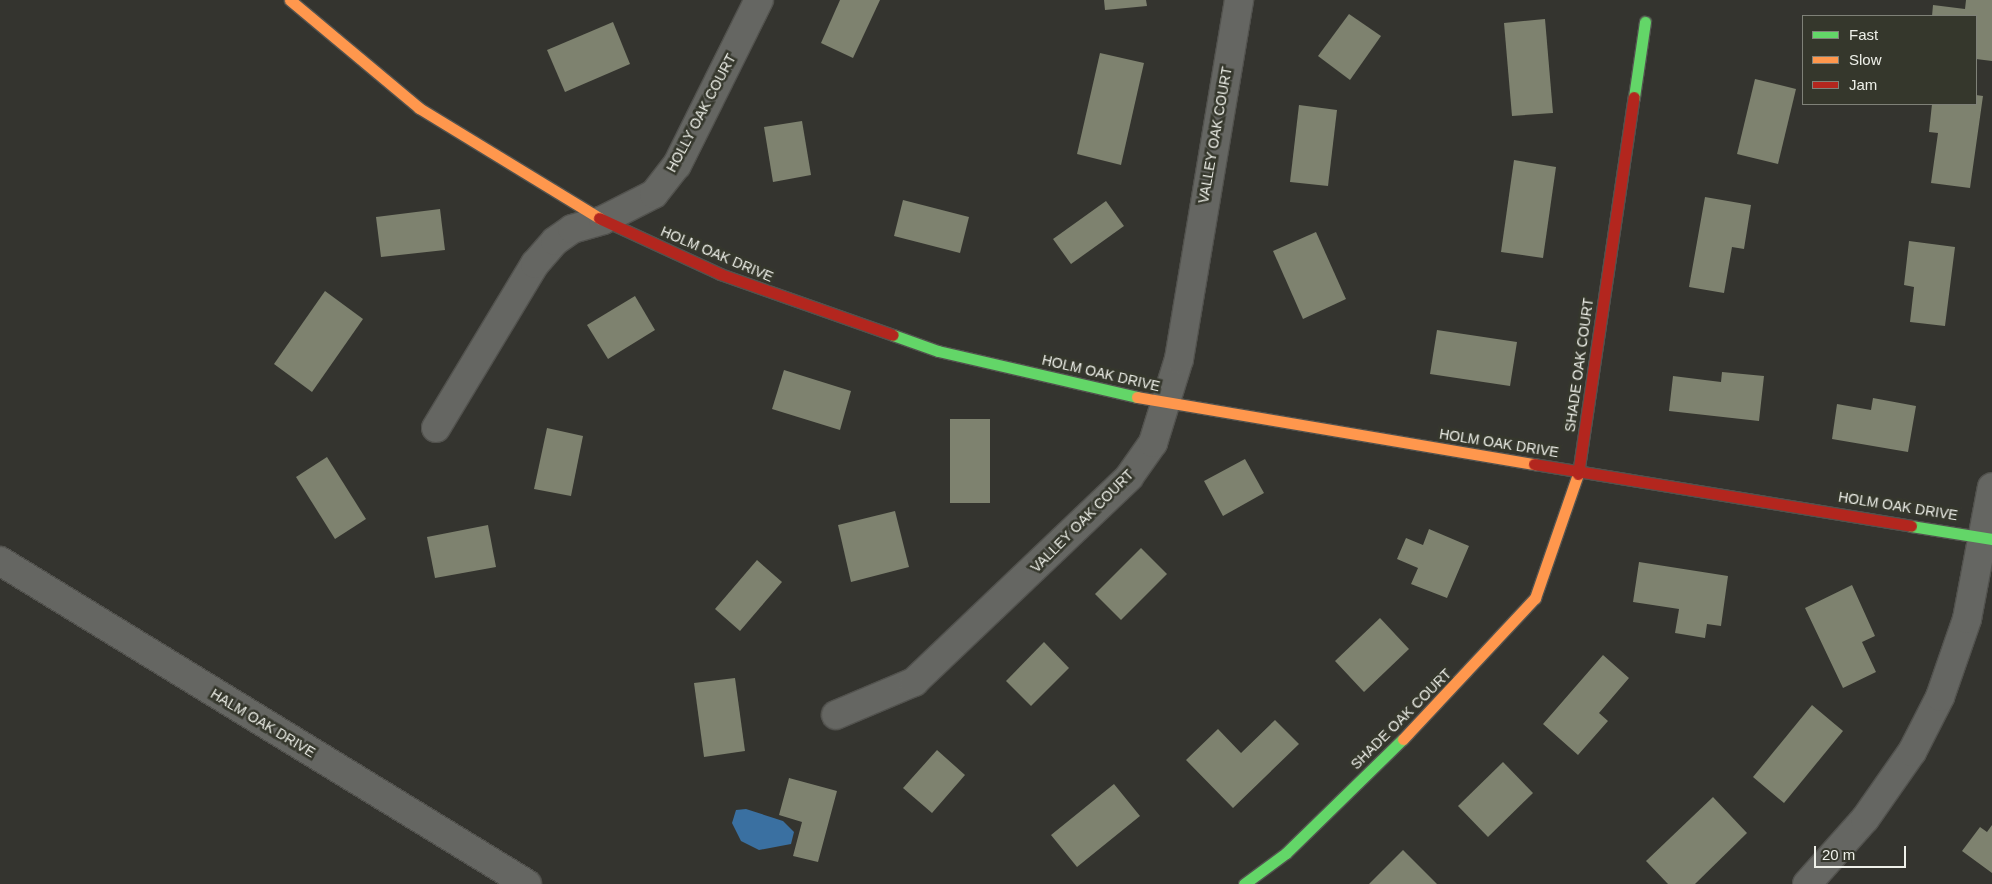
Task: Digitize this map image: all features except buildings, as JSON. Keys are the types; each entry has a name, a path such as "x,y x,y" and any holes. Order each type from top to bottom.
{"street":[{"name":"HOLM OAK DRIVE","path":"290,0 419,108 603,220 720,274 864,327 938,351 1163,403 1988,537"},
{"name":"HOLLY OAK COURT","path":"436,428 535,264 572,229 603,220 654,194 677,164 758,0"},
{"name":"VALLEY OAK COURT","path":"836,715 914,682 980,623 1129,477 1153,443 1163,403 1179,359 1240,0"},
{"name":"SHADE OAK COURT","path":"1244,884 1286,853 1515,625 1535,598 1555,551 1578,471 1645,22"},
{"path":"1807,884 1865,819 1912,752 1940,697 1967,619 1988,537 1992,487"},
{"name":"HALM OAK DRIVE","path":"0,561 527,884"}],"water":[{"path":"746,809 783,821 794,832 791,844 759,850 741,841 732,823 736,810"}],"traffic: fast":[{"path":"1634,97 1645,22"},
{"path":"893,335 938,351 1137,397"},
{"path":"1911,526 1992,539"},
{"path":"1244,884 1286,853 1403,739"}],"traffic: slow":[{"path":"290,0 419,108 599,218"},
{"path":"1137,397 1534,464"},
{"path":"1403,739 1535,598 1578,474"}],"traffic: jam":[{"path":"1578,474 1634,97"},
{"path":"599,218 720,274 893,335"},
{"path":"1534,464 1911,526"}]}
